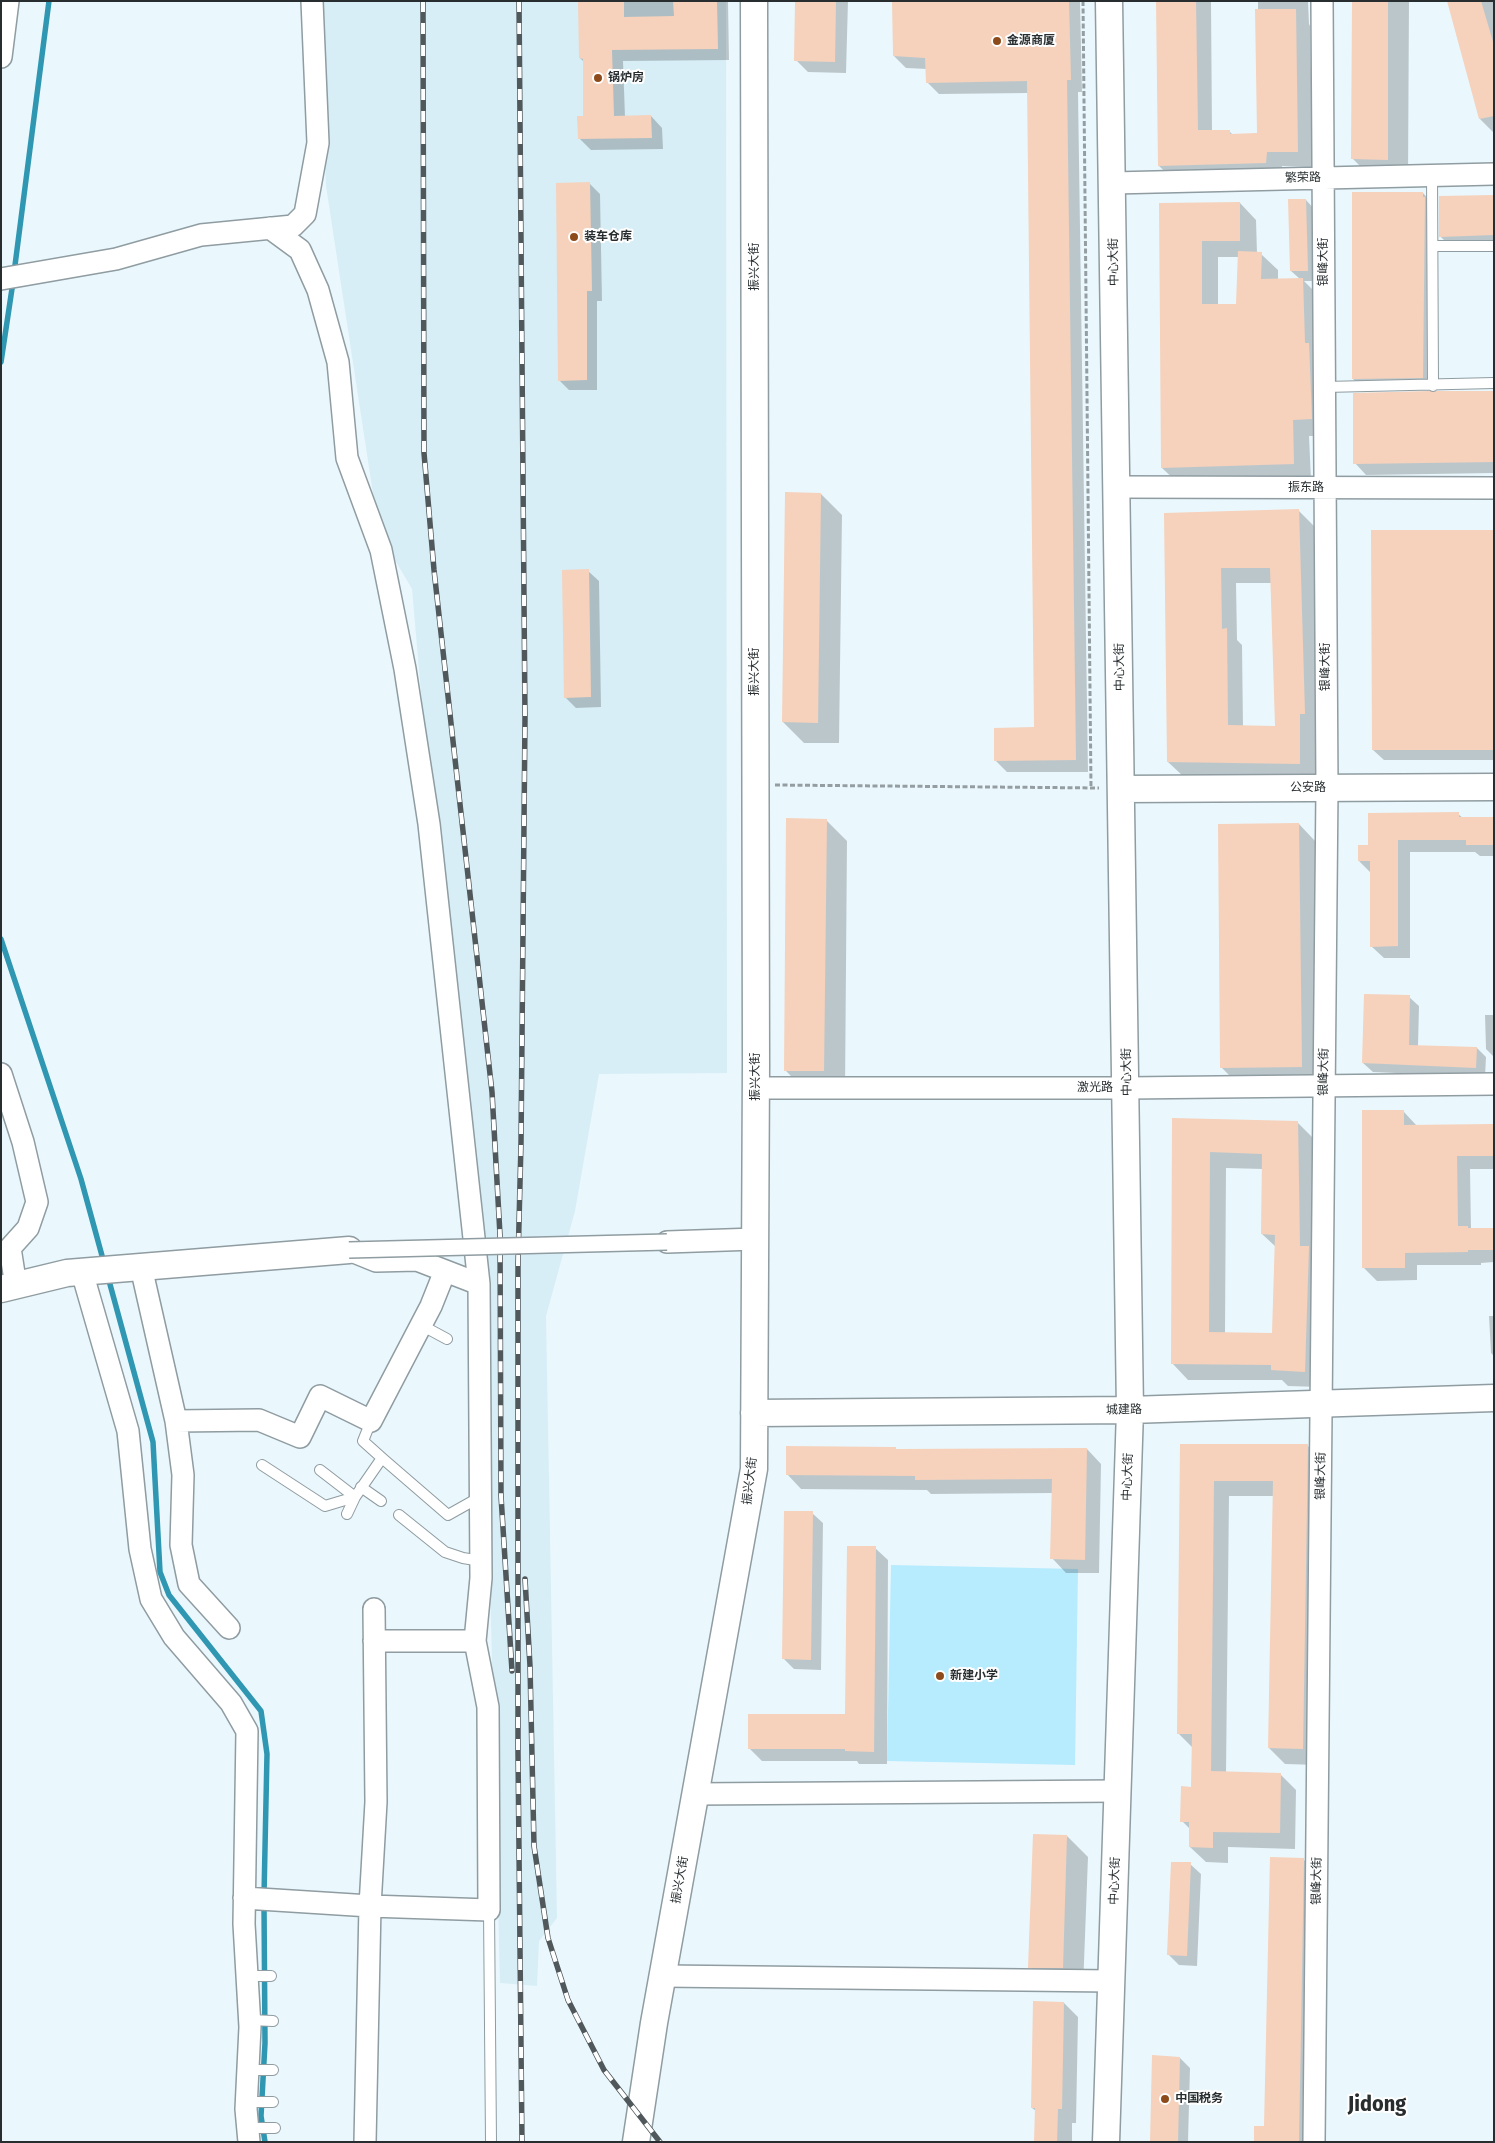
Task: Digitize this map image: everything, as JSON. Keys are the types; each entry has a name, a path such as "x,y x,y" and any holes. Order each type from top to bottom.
{"street":[{"path":"1,57 8,1"},
{"path":"1,279 116,259 201,235 293,226 304,214 318,143 312,1"},
{"name":"振兴大街","path":"636,2142 663,1976 754,1469 756,785 754,1"},
{"name":"中心大街","path":"1106,2142 1130,1410 1127,1088 1110,1"},
{"name":"银峰大街","path":"1314,2142 1327,788 1322,1"},
{"name":"繁荣路","path":"1113,183 1494,174"},
{"path":"244,1898 370,1906 489,1910 488,1706 475,1641 481,1578 479,1284 429,824 403,660 381,550 347,458 338,362 318,290 300,250 270,228"},
{"name":"振东路","path":"1118,487 1494,488"},
{"name":"公安路","path":"1122,789 1494,787"},
{"path":"1,1074 23,1142 37,1202 28,1228 10,1248 9,1288 67,1273 349,1250 755,1239"},
{"name":"激光路","path":"756,1088 1127,1088 1494,1084"},
{"path":"349,1250 376,1261 417,1260 479,1284"},
{"path":"141,1267 176,1421 183,1475 181,1545 189,1584 230,1628"},
{"path":"98,1271 128,1431 140,1549 151,1599 174,1637 231,1703 247,1731 244,1898 250,2020 247,2102 249,2135"},
{"path":"176,1421 259,1420 300,1437 320,1396 371,1421 421,1325 445,1271"},
{"name":"城建路","path":"754,1413 1130,1410 1494,1398"},
{"path":"365,2142 370,1906 376,1802 374,1609"},
{"path":"374,1641 475,1641"},
{"path":"695,1794 1118,1791"},
{"path":"663,1976 1112,1981"}],"lane":[{"path":"1432,175 1434,246 1433,386"},
{"path":"1434,246 1494,246"},
{"path":"1325,387 1433,386 1494,383"},
{"path":"421,1325 447,1339"},
{"path":"371,1421 363,1441 448,1515 480,1497"},
{"path":"347,1514 355,1497 382,1458"},
{"path":"262,1465 325,1506 355,1497"},
{"path":"320,1470 355,1497"},
{"path":"362,1488 381,1501"},
{"path":"400,1515 445,1552 481,1561"},
{"path":"489,1910 491,2142"},
{"path":"247,1976 271,1976"},
{"path":"250,2020 273,2021"},
{"path":"248,2070 273,2070"},
{"path":"247,2102 273,2102"},
{"path":"249,2135 275,2128"}],"path":[{"path":"1083,1 1090,788"},
{"path":"756,785 1122,789"}],"shaded area":[{"path":"320,1 726,1 727,1073 599,1074 575,1211 546,1316 557,1918 539,1941 537,1986 500,1983 481,1222 467,1222 412,589 379,533 326,186"},
{"path":"891,1565 1078,1569 1075,1765 887,1761"}],"building":[{"path":"578,1 624,1 624,17 674,16 673,1 717,1 718,49 612,50 614,116 651,115 652,138 578,139 577,116 583,116 583,59 579,58"},
{"path":"795,1 836,1 835,62 794,61"},
{"path":"892,1 1069,1 1071,80 1067,80 1076,760 994,761 994,728 1034,727 1027,81 926,83 925,58 893,56"},
{"path":"1156,1 1196,1 1198,130 1230,130 1230,134 1257,133 1255,9 1296,9 1298,152 1267,152 1266,163 1158,166"},
{"path":"1352,1 1388,1 1388,160 1351,159"},
{"path":"1447,1 1481,1 1494,45 1494,116 1479,119"},
{"path":"590,182 592,291 587,291 587,380 558,381 556,183"},
{"path":"1352,192 1423,192 1423,197 1425,197 1423,378 1352,379"},
{"path":"1494,195 1494,235 1439,237 1439,196"},
{"path":"1288,199 1306,199 1308,271 1290,271"},
{"path":"1240,202 1240,241 1202,241 1202,304 1236,304 1238,251 1262,252 1261,279 1303,278 1305,343 1309,343 1312,419 1293,420 1294,464 1161,468 1159,203"},
{"path":"1494,391 1494,462 1353,464 1353,393"},
{"path":"785,492 821,493 818,723 782,722"},
{"path":"1299,509 1305,714 1300,714 1300,764 1167,762 1164,513","holes":["1221,568 1270,568 1275,726 1228,725 1227,628 1222,629"]},
{"path":"1371,530 1494,530 1494,750 1372,750"},
{"path":"589,569 591,697 564,698 562,570"},
{"path":"1459,812 1459,817 1494,817 1494,845 1466,845 1466,840 1398,840 1398,946 1370,947 1370,861 1358,861 1358,845 1368,845 1368,813"},
{"path":"786,818 827,819 824,1071 784,1071"},
{"path":"1299,823 1302,1067 1220,1068 1218,824"},
{"path":"1364,994 1410,995 1409,1045 1477,1047 1476,1068 1362,1063"},
{"path":"1362,1110 1404,1110 1404,1125 1494,1124 1494,1156 1457,1156 1458,1226 1494,1228 1494,1250 1405,1253 1405,1268 1362,1268"},
{"path":"1172,1118 1298,1121 1300,1246 1309,1246 1305,1372 1271,1370 1271,1365 1171,1364","holes":["1210,1152 1262,1154 1261,1234 1275,1235 1272,1333 1209,1332"]},
{"path":"1180,1444 1308,1444 1303,1749 1268,1748 1273,1481 1214,1481 1211,1771 1281,1773 1280,1833 1213,1832 1213,1848 1189,1847 1189,1822 1180,1822 1181,1786 1191,1787 1192,1734 1177,1734"},
{"path":"786,1446 896,1447 896,1449 1087,1448 1085,1560 1050,1559 1052,1479 915,1480 915,1476 786,1475"},
{"path":"784,1511 813,1511 811,1660 782,1659"},
{"path":"847,1546 876,1546 874,1752 845,1751 845,1749 748,1749 748,1714 845,1714"},
{"path":"1033,1834 1067,1835 1063,1968 1028,1968"},
{"path":"1270,1857 1304,1858 1299,2142 1254,2142 1254,2126 1264,2126"},
{"path":"1171,1862 1191,1862 1187,1956 1167,1955"},
{"path":"1033,2001 1064,2002 1062,2109 1058,2109 1057,2142 1034,2142 1035,2108 1031,2108"},
{"name":"中国税务","path":"1152,2055 1180,2057 1178,2142 1150,2142"}],"waterway":[{"path":"14,273 49,1"},
{"path":"1,362 13,282"},
{"path":"1,939 81,1179 104,1263"},
{"path":"108,1277 153,1442 160,1572 169,1595 261,1711 267,1754 264,1895"},
{"path":"264,1904 265,2043 261,2116 265,2142"}],"railway":[{"path":"423,1 424,453 434,570 492,1092 500,1235 501,1496 512,1671"},
{"path":"519,1 525,718 518,1263 518,1753 522,2142"},
{"path":"525,1579 530,1666 534,1846 548,1938 568,2000 604,2070 660,2142"}],"place":[{"name":"金源商厦","path":"997,41"},
{"name":"锅炉房","path":"598,78"},
{"name":"装车仓库","path":"574,237"},
{"name":"新建小学","path":"940,1676"},
{"name":"中国税务","path":"1165,2099"}],"district":[{"name":"Jidong","path":"1377,2105"}]}
